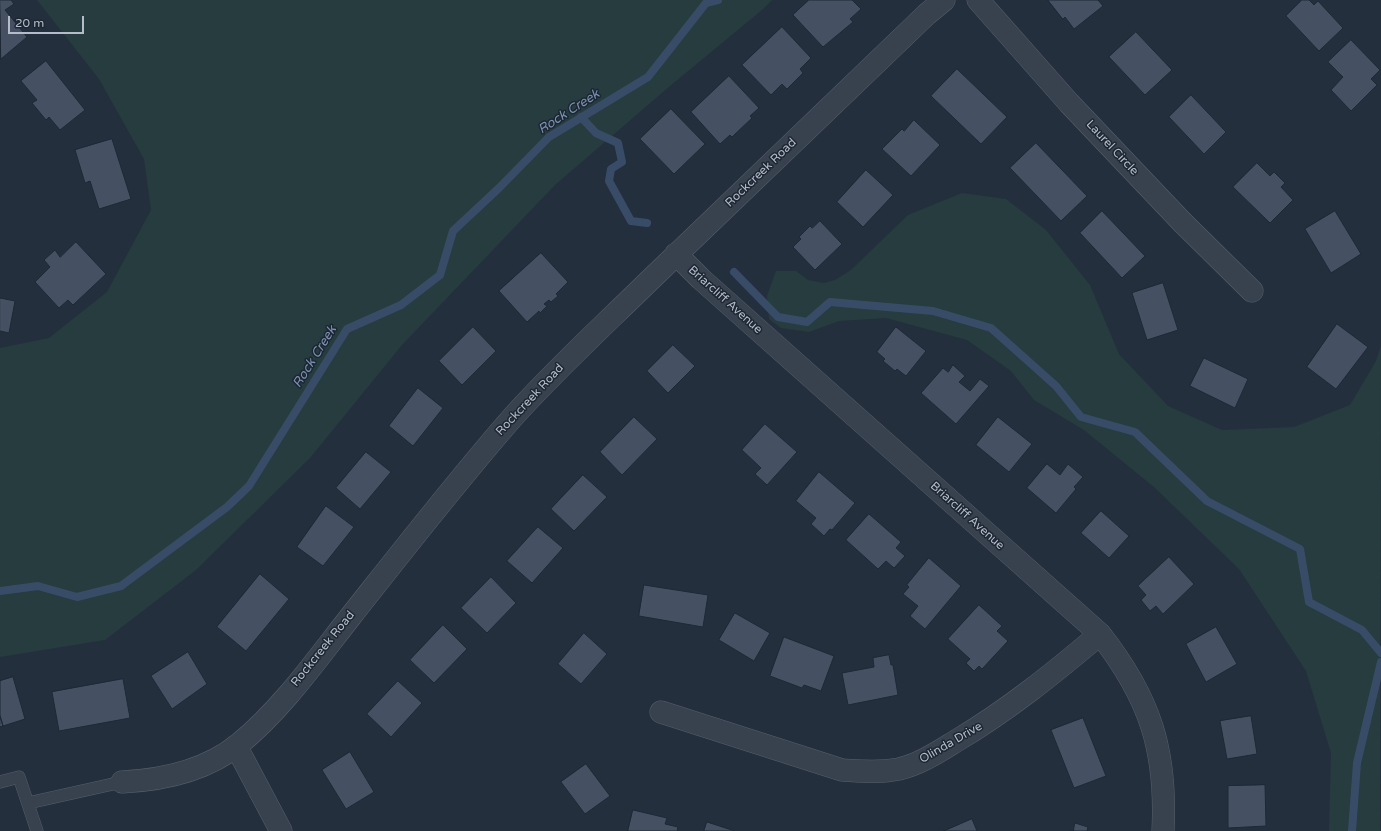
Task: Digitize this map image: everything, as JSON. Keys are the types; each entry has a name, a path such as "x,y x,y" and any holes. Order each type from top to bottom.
{"street":[{"name":"Rockcreek Road","path":"122,782 143,781 177,774 209,762 236,746 265,722 332,640 462,474 531,396 676,254 927,14 944,0"},
{"name":"Laurel Circle","path":"978,0 1069,103 1182,222 1252,291"},
{"name":"Briarcliff Avenue","path":"676,254 707,284 1100,634 1119,659 1135,685 1153,728 1162,765 1164,796 1162,831"},
{"name":"Olinda Drive","path":"661,712 842,770 870,772 899,769 926,759 980,727 1042,683 1100,634"},
{"path":"236,746 281,831"}],"lane":[{"path":"0,782 19,777 37,831"},
{"path":"28,803 122,782"}],"green space":[{"path":"37,0 772,0 555,185 402,345 310,458 196,570 105,640 0,657 0,348 49,338 107,292 151,210 144,159 99,79"},
{"path":"962,193 1006,199 1046,230 1090,285 1119,354 1168,406 1222,430 1294,427 1350,405 1376,361 1381,346 1380,831 1329,831 1331,753 1306,671 1239,569 1155,488 1084,430 1034,400 1011,371 967,340 886,318 839,321 809,332 781,328 769,319 767,296 776,271 796,271 808,280 824,283 835,280 851,270 908,215"}],"building":[{"path":"0,0 11,0 14,4 5,10 27,37 1,59"},
{"path":"809,0 852,0 861,9 850,19 853,22 823,47 793,15"},
{"path":"1048,0 1098,0 1103,6 1074,29 1065,17 1063,19"},
{"path":"1302,0 1309,0 1314,5 1318,1 1343,28 1319,51 1286,16"},
{"path":"782,27 811,58 800,69 803,73 787,89 782,84 771,95 742,65"},
{"path":"1136,32 1172,70 1145,95 1109,57"},
{"path":"1351,40 1380,70 1371,79 1377,85 1351,111 1331,90 1343,77 1328,62"},
{"path":"46,61 85,110 60,130 49,117 46,120 32,103 37,100 21,81"},
{"path":"957,69 1007,117 981,144 931,96"},
{"path":"729,76 759,108 750,116 752,118 732,137 730,135 720,144 691,112"},
{"path":"1191,95 1226,132 1204,154 1169,117"},
{"path":"671,109 705,144 674,174 640,139"},
{"path":"914,120 940,145 911,176 882,149 902,129 904,131"},
{"path":"112,139 131,199 99,209 90,181 85,183 75,150"},
{"path":"1036,143 1087,196 1061,221 1010,168"},
{"path":"1257,163 1270,176 1274,172 1285,183 1281,187 1293,200 1270,223 1233,187"},
{"path":"866,170 893,195 863,227 837,202"},
{"path":"1102,211 1145,256 1122,278 1080,233"},
{"path":"1335,211 1361,254 1331,273 1305,229"},
{"path":"820,221 842,244 815,270 793,247 801,239 799,237 810,226 812,228"},
{"path":"76,242 106,274 73,305 68,300 59,308 35,282 50,267 44,260 55,250 60,257"},
{"path":"541,253 568,282 556,294 558,296 551,302 549,300 544,304 547,306 527,322 499,291"},
{"path":"1163,283 1178,330 1147,340 1132,293"},
{"path":"0,298 15,301 9,333 0,331"},
{"path":"1337,324 1368,347 1336,389 1307,367"},
{"path":"473,327 496,351 462,385 439,361"},
{"path":"896,327 926,351 906,376 897,369 895,371 883,361 885,359 877,352"},
{"path":"673,345 695,366 668,393 647,371"},
{"path":"1204,358 1248,379 1235,408 1190,386"},
{"path":"953,365 965,376 959,382 970,391 980,379 989,386 956,424 921,393 943,368 948,372"},
{"path":"418,388 443,408 413,446 389,426"},
{"path":"634,417 657,439 622,475 600,452"},
{"path":"998,417 1032,444 1009,472 976,445"},
{"path":"765,424 797,452 767,485 755,474 761,468 742,450"},
{"path":"366,452 391,472 360,509 336,488"},
{"path":"1047,464 1060,475 1068,464 1083,477 1074,487 1076,489 1056,513 1027,488"},
{"path":"819,472 855,503 832,530 830,529 824,536 811,524 816,518 796,501"},
{"path":"583,475 607,497 574,531 551,509"},
{"path":"326,506 354,527 323,566 297,547"},
{"path":"1101,511 1129,536 1109,558 1081,533"},
{"path":"869,514 901,542 896,548 905,556 894,568 886,561 878,569 846,540"},
{"path":"538,527 563,548 532,583 507,561"},
{"path":"1169,557 1194,584 1163,614 1156,606 1150,611 1141,600 1146,595 1138,586"},
{"path":"929,558 961,586 925,629 910,616 918,606 903,594 909,587 907,585"},
{"path":"260,574 289,599 246,651 217,627"},
{"path":"491,577 516,603 487,633 461,608"},
{"path":"644,585 708,595 703,627 639,616"},
{"path":"979,605 1002,626 997,631 1008,641 982,669 979,666 974,671 966,663 970,659 948,639"},
{"path":"735,613 770,633 754,661 719,640"},
{"path":"443,625 467,649 434,683 410,660"},
{"path":"1216,627 1237,664 1206,682 1186,644"},
{"path":"584,633 607,654 581,684 558,664"},
{"path":"784,637 834,656 821,691 804,685 802,688 770,676"},
{"path":"188,652 207,684 172,709 151,676"},
{"path":"889,655 891,665 893,665 898,695 848,705 842,673 874,667 873,658"},
{"path":"13,677 25,719 3,726 0,716 0,681"},
{"path":"123,679 130,718 59,731 52,692"},
{"path":"398,681 422,703 391,737 367,714"},
{"path":"0,716 3,726 0,727"},
{"path":"1251,716 1257,754 1227,759 1220,721"},
{"path":"1083,718 1106,776 1074,788 1051,730"},
{"path":"350,752 374,792 346,809 322,770"},
{"path":"586,764 610,796 585,814 561,782"},
{"path":"1265,785 1266,826 1228,828 1228,786"},
{"path":"633,810 667,818 665,824 678,827 677,831 628,831"},
{"path":"972,819 977,831 944,831"},
{"path":"707,822 735,831 704,831"},
{"path":"1075,823 1088,827 1087,831 1073,831"}],"waterway":[{"name":"Rock Creek","path":"0,591 38,586 77,597 121,586 227,507 249,486 347,329 401,305 440,275 453,231 499,188 549,137 648,77 706,3 718,0"},
{"path":"581,117 596,133 618,143 622,162 611,169 609,181 631,221 647,223"},
{"path":"734,272 778,317 807,322 830,302 933,311 991,328 1056,386 1081,417 1135,432 1207,501 1300,549 1309,602 1362,630 1381,653"},
{"path":"1352,831 1357,763 1381,662"}]}
